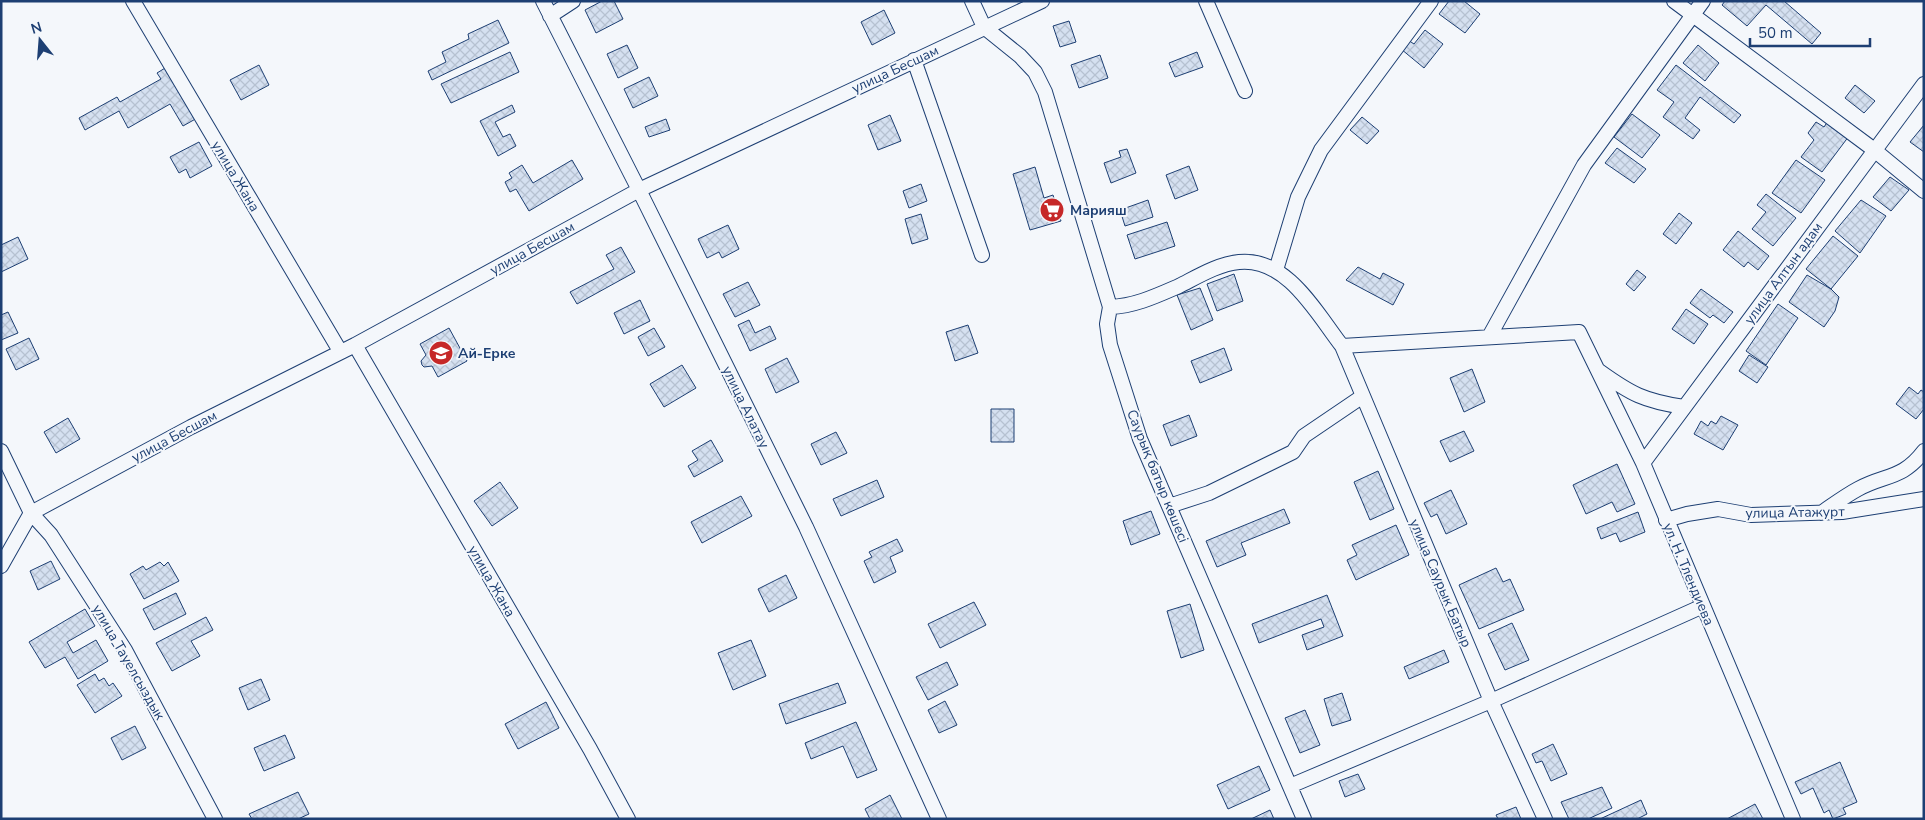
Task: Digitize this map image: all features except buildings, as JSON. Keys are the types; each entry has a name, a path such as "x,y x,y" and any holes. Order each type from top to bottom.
{"street":[{"name":"улица Жана","path":"133,1 340,351"},
{"name":"улица Алатау","path":"543,1 806,527 939,819"},
{"path":"550,16 573,1"},
{"name":"Саурық батыр көшесі","path":"972,1 984,27 1020,56 1036,72 1044,92 1110,307 1107,324 1110,345 1140,438 1304,819"},
{"name":"улица Бесшам","path":"32,513 191,427 354,345 639,190 1042,1"},
{"path":"1206,1 1245,90"},
{"path":"1674,1 1873,149 1924,191"},
{"path":"1342,346 1489,337 1584,165 1703,1"},
{"path":"1110,307 1145,302 1222,266 1240,262 1260,264 1276,270 1298,198 1321,150 1427,2"},
{"path":"914,60 982,255"},
{"name":"улица Алтын адам","path":"1643,463 1873,149 1924,84"},
{"name":"улица Саурык Батыр","path":"1276,270 1292,283 1342,346 1491,701 1545,819"},
{"name":"ул. Н. Тлендиева","path":"1489,337 1579,332 1643,463 1793,819"},
{"name":"улица Жана","path":"354,345 590,749 628,819"},
{"path":"1597,369 1624,389 1652,402 1684,407"},
{"path":"1169,506 1209,493 1294,452 1304,436 1363,396"},
{"name":"улица Тауелсыздык","path":"1,451 32,513 52,535 125,650 215,819"},
{"path":"1821,513 1859,488 1890,478 1913,466 1924,451"},
{"name":"улица Атажурт","path":"1666,520 1687,514 1718,510 1751,516 1842,512 1924,499"},
{"path":"1,566 32,513"},
{"path":"1290,786 1491,701 1703,606"}],"place":[{"name":"Марияш","path":"1052,210"},
{"name":"Ай-Ерке","path":"441,353"}]}
